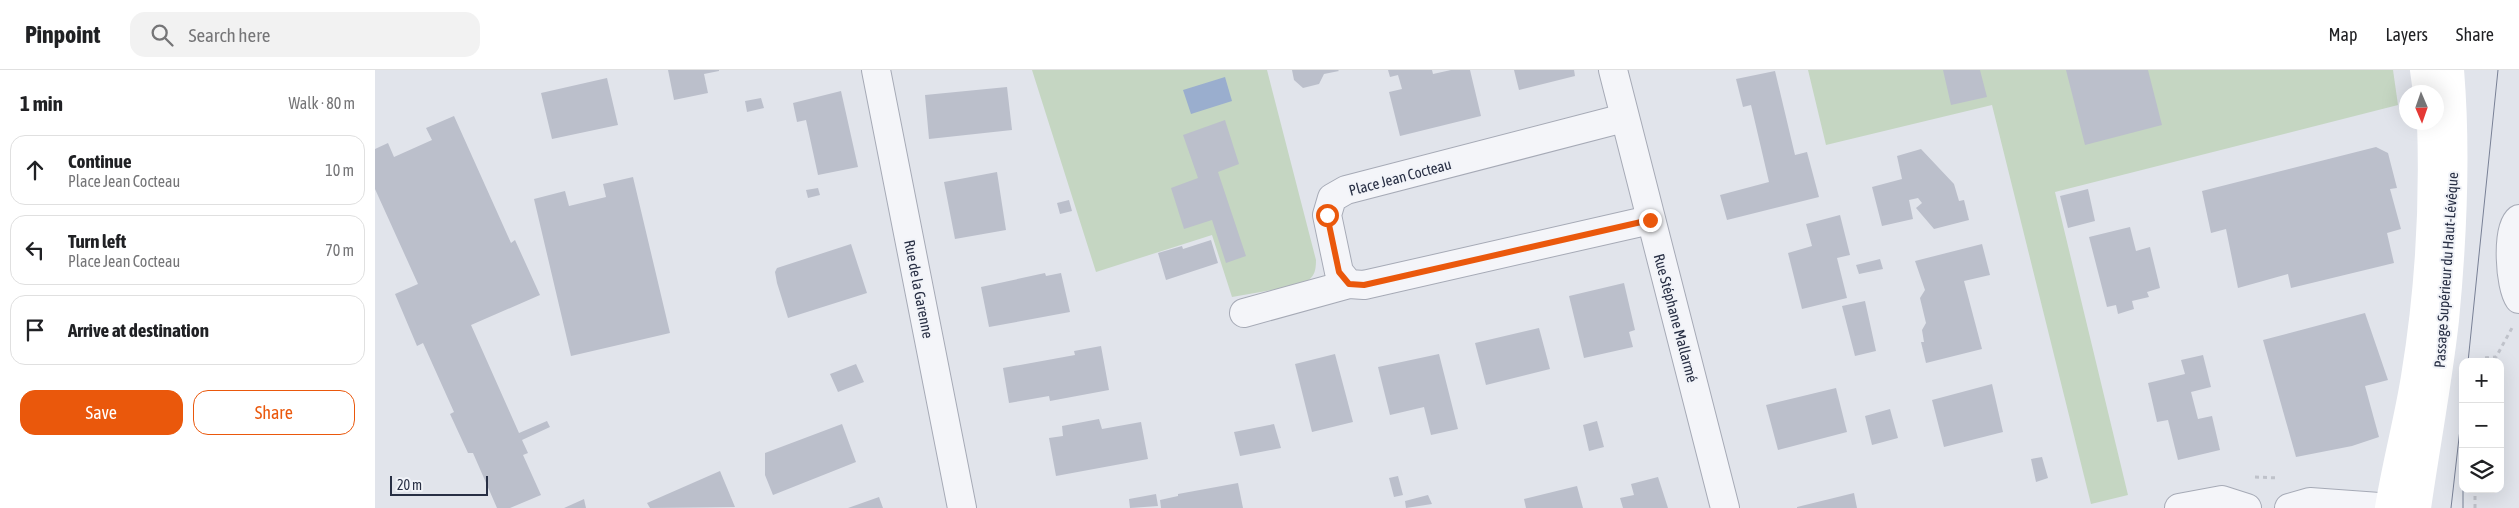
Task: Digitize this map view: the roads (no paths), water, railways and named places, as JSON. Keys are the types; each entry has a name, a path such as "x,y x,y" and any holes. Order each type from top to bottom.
{"main road":[{"path":"2423,70 2426,85"},
{"name":"Passage Supérieur du Haut-Lévêque","path":"2444,108 2450,70"},
{"name":"Passage Supérieur du Haut-Lévêque","path":"2444,113 2455,70"},
{"name":"Passage Supérieur du Haut-Lévêque","path":"2391,508 2415,378 2431,247 2441,130"},
{"name":"Passage Supérieur du Haut-Lévêque","path":"2417,508 2445,321 2451,249 2443,130"}],"street":[{"name":"Rue de la Garenne","path":"876,70 962,508"},
{"name":"Rue Stéphane Mallarmé","path":"1613,70 1725,508"},
{"name":"Place Jean Cocteau","path":"1349,284 1339,272 1327,215 1332,198 1346,190 1624,118"},
{"path":"2517,312 2513,286 2510,236 2516,221 2519,219"},
{"path":"1244,312 1349,284 1364,285 1650,220"},
{"path":"2179,508 2221,500 2247,508"},
{"path":"2289,508 2310,502 2391,508"}],"water":[{"path":"1225,77 1232,101 1191,114 1183,90"}],"tram line":[{"path":"2468,358 2498,70"},
{"path":"2451,508 2459,438"},
{"path":"2463,493 2463,508"}]}
